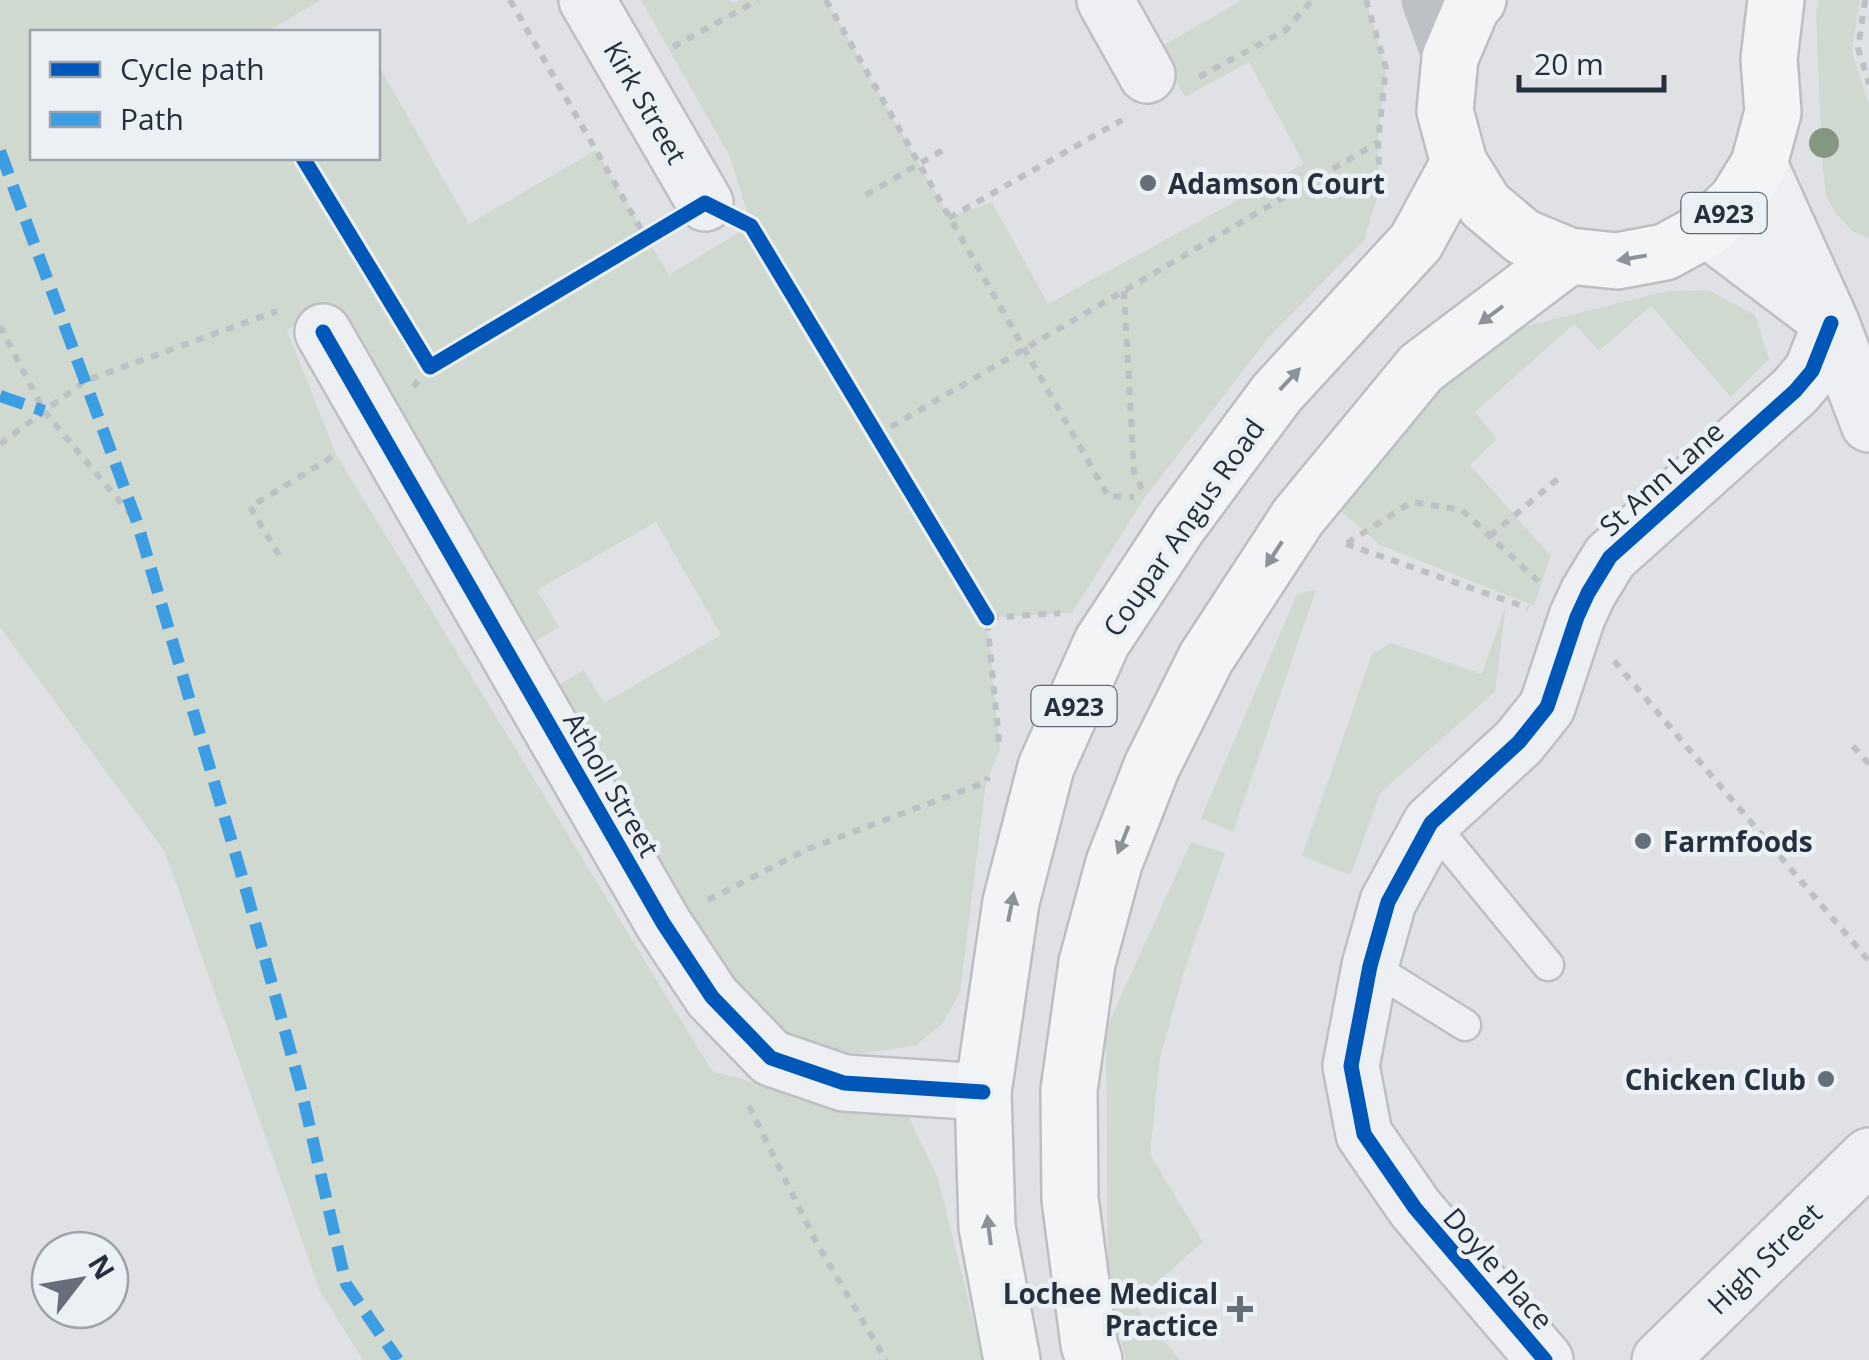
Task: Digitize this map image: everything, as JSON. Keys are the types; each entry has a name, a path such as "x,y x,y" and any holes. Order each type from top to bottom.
{"main road":[{"name":"A923","path":"1478,0 1450,58 1445,111 1459,163 1485,205 1523,237 1569,256 1617,261 1664,252 1707,229 1737,200 1760,164 1772,112 1769,59 1776,0"},
{"name":"A923","path":"1740,0 1752,16 1769,59"},
{"name":"Coupar Angus Road","path":"1012,1360 987,1228 983,1092 1011,902 1046,767 1102,642 1179,524 1277,393 1416,242 1459,163"},
{"path":"1094,1360 1070,1199 1069,1090 1087,963 1114,863 1152,766 1206,658 1298,517 1421,368 1569,256"}],"street":[{"name":"Kirk Street","path":"587,0 705,203"},
{"path":"1104,0 1147,75"},
{"path":"1429,0 1450,58"},
{"path":"1760,164 1850,316 1869,424"},
{"path":"1707,229 1850,316"},
{"name":"St Ann Lane","path":"1415,1208 1364,1134 1352,1066 1370,966 1388,902 1431,823 1519,742 1547,706 1577,616 1610,557 1795,391 1850,316"},
{"name":"Atholl Street","path":"323,332 663,923 712,997 771,1058 844,1082 983,1092"},
{"name":"High Street","path":"1660,1360 1869,1156"},
{"name":"Doyle Place","path":"1415,1208 1545,1360"}],"lane":[{"path":"1431,823 1548,964"},
{"path":"1370,966 1465,1026"}],"path":[{"path":"510,0 646,238"},
{"path":"628,72 758,0"},
{"path":"826,0 1108,496 1145,498"},
{"path":"1366,0 1386,68 1378,142 1380,188 1375,205"},
{"path":"1865,0 1858,48 1869,84"},
{"path":"877,435 1378,142"},
{"path":"866,195 943,150"},
{"path":"630,248 705,203"},
{"path":"1124,291 1134,472 1145,498"},
{"path":"0,444 86,381 278,310 323,332"},
{"path":"0,326 44,411 137,522"},
{"path":"420,351 430,367 446,357"},
{"path":"868,418 887,451"},
{"path":"279,556 250,507 336,454"},
{"path":"1490,536 1560,477"},
{"path":"1145,498 1156,483"},
{"path":"1345,544 1534,611 1577,616 1869,961"},
{"path":"977,601 987,618 1000,748"},
{"path":"987,618 1072,613"},
{"path":"1853,746 1869,764"},
{"path":"663,923 808,849 986,782 993,766"},
{"path":"747,1103 816,1242 886,1360"}],"shaded area":[{"path":"0,0 321,0 269,30 30,30 30,160 380,160 380,68 469,224 596,150 669,275 751,225 730,157 641,0 826,0 949,217 992,202 1048,304 1304,164 1249,62 1185,97 1157,49 1242,0 1366,0 1386,68 1378,142 1380,188 1364,240 1270,336 1145,497 1072,613 987,618 1000,749 986,783 960,992 942,1024 915,1046 854,1054 785,1035 729,990 550,690 584,670 604,703 721,635 656,522 537,590 559,627 525,648 321,307 287,330 336,454 712,1071 848,1109 908,1116 938,1178 983,1360 363,1360 320,1291 165,852 0,627"},
{"path":"1819,0 1860,0 1852,51 1869,105 1869,238 1852,231 1826,196 1816,11"},
{"path":"1708,290 1755,315 1769,359 1731,397 1651,306 1599,351 1574,324 1475,412 1497,439 1470,465 1551,556 1534,606 1380,545 1341,511 1464,360 1523,327 1667,291"},
{"path":"1316,590 1233,832 1201,818 1297,594"},
{"path":"1506,605 1495,692 1380,793 1351,875 1302,856 1372,654 1391,643 1482,674"},
{"path":"1191,842 1225,853 1185,968 1160,1058 1150,1154 1203,1242 1133,1303 1180,1360 1126,1360 1108,1288 1106,1029"}],"marked path":[{"path":"0,151 137,522 301,1089 346,1284 398,1360"},
{"path":"0,396 44,411"}],"cycle path":[{"path":"304,160 430,367 705,203 751,226 987,618"},
{"path":"1545,1360 1415,1208 1364,1134 1351,1066 1370,966 1388,902 1431,823 1519,742 1547,707 1577,617 1610,557 1795,391 1812,371 1831,323"},
{"path":"323,332 663,923 712,997 771,1058 844,1083 983,1092"}],"place":[{"name":"Adamson Court","path":"1148,183"},
{"name":"Farmfoods","path":"1643,841"},
{"name":"Chicken Club","path":"1826,1079"},
{"name":"Lochee Medical Practice","path":"1240,1309"}]}
